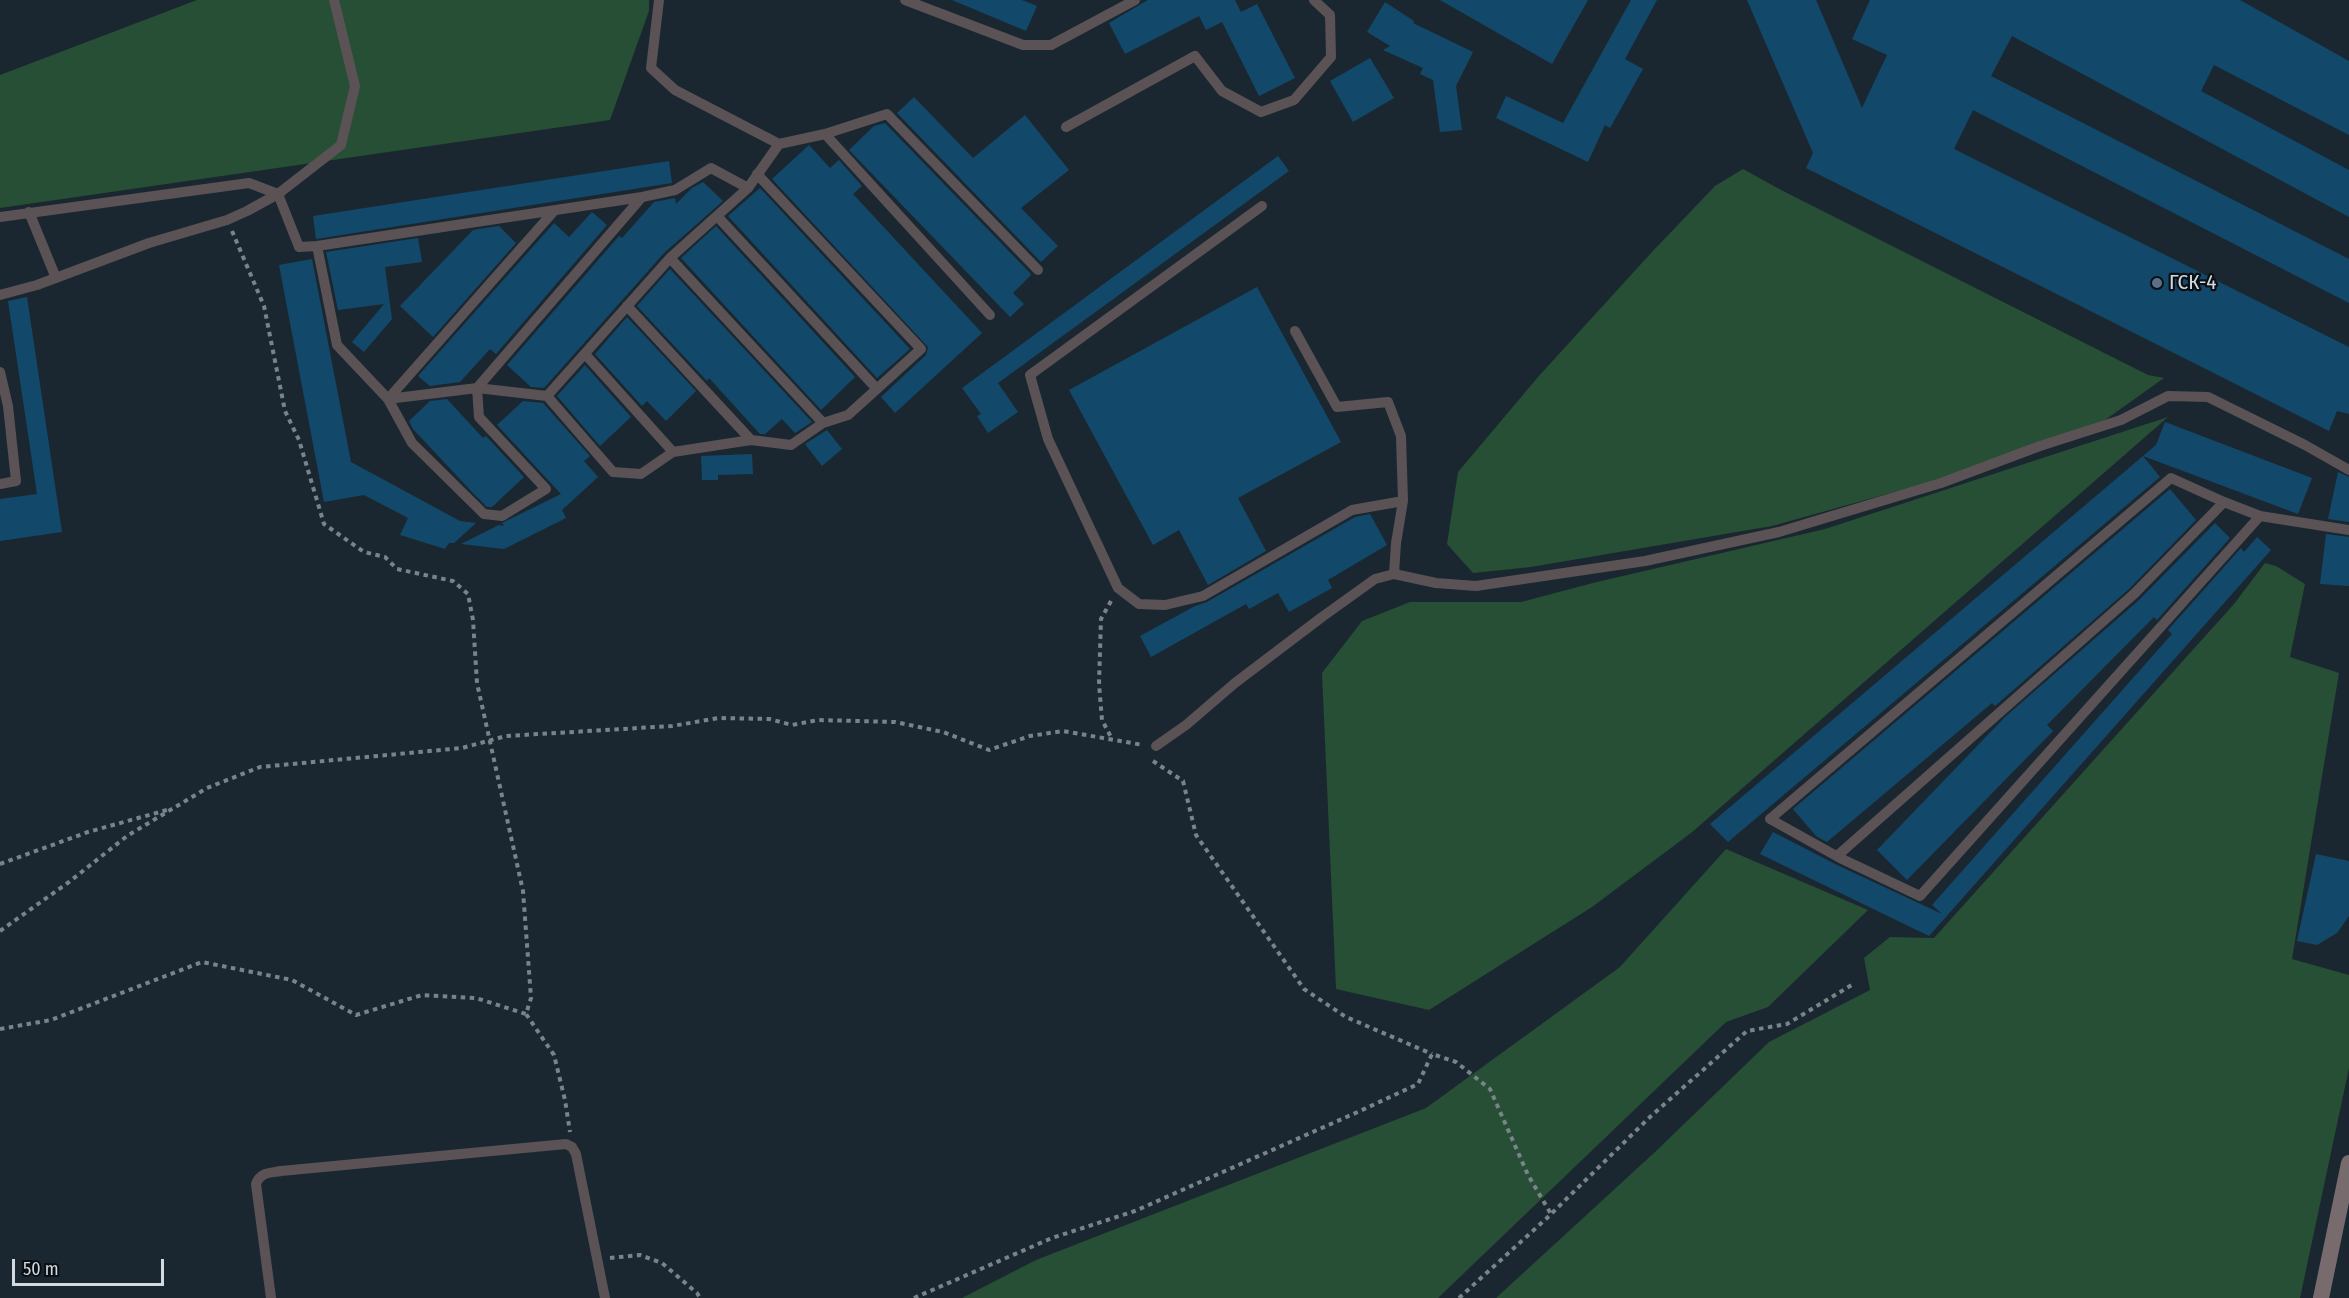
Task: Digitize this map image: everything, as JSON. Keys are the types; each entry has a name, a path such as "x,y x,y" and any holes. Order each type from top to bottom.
{"main road":[{"path":"2321,1298 2349,1163"}],"lane":[{"path":"0,295 56,278 149,243 227,219 278,194 341,144 355,86 334,0"},
{"path":"659,0 651,68 675,90 779,144 825,134 887,114 1038,270"},
{"path":"905,0 1023,45 1051,45 1135,0"},
{"path":"1066,128 1196,56 1222,92 1261,112 1294,100 1330,57 1330,15 1314,0"},
{"path":"825,134 990,315"},
{"path":"547,396 670,258 748,188 779,144"},
{"path":"0,217 249,183 278,194 299,247 642,197 675,190 711,168 748,188"},
{"path":"388,399 477,388 547,396 613,472 641,474 674,452 751,440 791,445 823,423 848,415 921,350 757,174"},
{"path":"317,246 337,345 388,399 412,443 484,514 502,516 546,489 479,417 477,388 642,197"},
{"path":"1262,206 1030,375 1048,440 1118,588 1139,604 1165,605 1203,596 1352,510 1403,501"},
{"path":"388,399 554,211"},
{"path":"29,212 56,278"},
{"path":"717,216 877,389"},
{"path":"670,258 823,423"},
{"path":"627,306 751,440"},
{"path":"1295,332 1337,407 1388,402 1401,436 1403,501 1396,543 1394,574"},
{"path":"585,354 674,452"},
{"path":"0,372 16,481 0,484"},
{"path":"1156,746 1186,725 1235,683 1357,592 1375,579 1394,574 1436,583 1476,586 1645,561 1779,532 1941,483 2040,446 2121,420 2168,396 2208,397 2305,445 2349,470"},
{"path":"2260,516 1920,896 1837,856 1770,819 2171,478 2260,516 2349,530"},
{"path":"1837,856 2134,594 2224,502"},
{"path":"271,1298 256,1184 263,1174 566,1144 572,1147 576,1154 605,1298"}],"path":[{"path":"227,219 264,306 285,411 299,440 324,524 364,552 385,557 397,569 453,581 468,594 473,620 477,683 524,891 531,998 526,1014"},
{"path":"1112,740 1102,720 1101,620 1118,588"},
{"path":"0,931 69,882 127,836 207,788 260,767 462,748 506,736 672,726 719,718 769,719 792,725 818,720 896,722 943,732 989,750 1030,736 1063,731 1156,746"},
{"path":"1138,744 1144,750"},
{"path":"1149,757 1183,781 1196,835 1304,989 1346,1017 1456,1062 1490,1089 1528,1175 1551,1214"},
{"path":"0,864 88,832 173,808"},
{"path":"0,1029 51,1020 202,962 292,980 356,1015 422,995 476,998 526,1014 554,1055 565,1100 572,1147"},
{"path":"1459,1298 1551,1214 1652,1116 1748,1031 1787,1024 1855,983"},
{"path":"914,1298 1052,1238 1135,1210 1418,1084 1432,1054"},
{"path":"597,1260 640,1255 662,1263 700,1298"}],"green space":[{"path":"197,0 649,0 649,11 610,120 0,208 0,75"},
{"path":"1743,169 2148,375 2164,378 2105,420 1930,482 1772,526 1531,567 1473,573 1447,544 1458,472 1538,377 1651,253 1715,186"},
{"path":"2168,417 1691,833 1592,907 1429,1010 1336,989 1322,673 1362,621 1410,602 1521,602 1825,529"},
{"path":"2265,563 2276,566 2305,584 2290,657 2339,673 2292,959 2349,975 2349,1068 2300,1298 1496,1298 1655,1152 1769,1042 1870,990 1864,958 1890,937 1934,938 2234,604"},
{"path":"1726,849 1868,910 1768,1007 1726,1022 1438,1298 962,1298 1036,1260 1426,1108 1620,967"}],"building":[{"path":"952,0 1022,0 1037,6 1026,31"},
{"path":"1148,0 1235,0 1241,12 1257,4 1295,78 1259,96 1222,22 1206,30 1199,16 1125,54 1109,23"},
{"path":"1440,0 1588,0 1552,64"},
{"path":"1631,0 1657,0 1625,59 1643,69 1610,128 1605,125 1588,162 1496,118 1506,96 1563,123"},
{"name":"ГСК-4","path":"1747,0 1816,0 1862,108 1887,55 1852,39 1870,0 2240,0 2349,61 2349,135 2214,65 2201,91 2349,170 2349,217 2012,36 1991,76 2349,259 2349,303 1973,110 1954,149 2349,347 2349,414 2337,411 2329,431 1806,168 1813,153"},
{"path":"1385,2 1414,21 1413,23 1473,52 1456,86 1462,130 1440,132 1433,80 1420,74 1423,68 1383,50 1390,46 1367,32"},
{"path":"1370,58 1394,98 1353,122 1330,81"},
{"path":"914,97 973,158 1025,115 1069,170 1021,208 1058,246 1041,262 897,113"},
{"path":"885,123 1030,273 1031,275 1013,293 1024,304 1010,317 849,150 874,126"},
{"path":"809,145 830,168 839,160 862,186 853,194 982,333 895,413 881,397 926,355 928,347 772,179"},
{"path":"1278,156 1289,171 998,383 1018,412 988,433 977,416 981,414 962,388"},
{"path":"669,161 672,183 316,239 313,216"},
{"path":"703,182 723,201 664,253 544,388 531,387 507,365 619,236 622,238 654,202 675,198 676,204 692,188"},
{"path":"760,188 910,349 877,378 728,216"},
{"path":"592,212 607,225 496,354 490,349 460,382 430,386 418,376 554,223 569,237"},
{"path":"499,226 516,243 433,337 400,306 473,230"},
{"path":"716,226 855,377 821,410 681,258"},
{"path":"418,238 422,262 385,267 392,319 364,352 352,342 384,304 338,310 326,252"},
{"path":"312,259 351,462 460,521 476,523 454,543 449,543 445,549 400,535 408,518 364,495 324,502 279,265"},
{"path":"670,269 812,422 795,433 782,419 765,434 760,434 709,378 707,381 637,306"},
{"path":"1257,287 1341,442 1238,498 1266,551 1208,585 1179,530 1153,545 1069,390"},
{"path":"27,297 62,532 0,541 0,499 37,494 8,301"},
{"path":"627,317 696,391 666,421 647,401 642,406 595,354"},
{"path":"585,365 631,417 600,446 557,396"},
{"path":"447,399 524,477 492,507 487,507 472,492 413,429 409,421 430,401"},
{"path":"523,401 543,403 590,456 584,461 598,477 562,510 566,518 504,549 461,544 499,525 504,526 502,523 561,494 497,425"},
{"path":"2165,422 2312,478 2298,514 2143,456 2156,445"},
{"path":"827,430 842,449 822,466 805,444"},
{"path":"752,454 753,474 718,475 718,480 702,480 701,456"},
{"path":"2143,456 2160,477 1728,842 1710,824"},
{"path":"2338,472 2349,477 2349,522 2328,519"},
{"path":"2170,489 2196,520 2129,589 1995,706 1992,703 1827,842 1816,836 1793,809"},
{"path":"1370,514 1387,545 1328,580 1332,588 1289,612 1278,593 1249,609 1246,604 1151,657 1140,636 1195,606 1207,602 1355,517"},
{"path":"2215,523 2230,538 2157,620 2154,617 2047,725 2053,731 1907,880 1877,850 2005,717 2139,600"},
{"path":"2326,534 2349,537 2349,586 2320,584"},
{"path":"2257,537 2271,550 1929,936 1760,854 1773,832 1942,914 1932,905 2172,634 2168,630 2241,548 2244,552"},
{"path":"2316,854 2349,861 2349,916 2337,933 2317,945 2297,941"}],"place":[{"name":"ГСК-4","path":"2157,283"}]}
